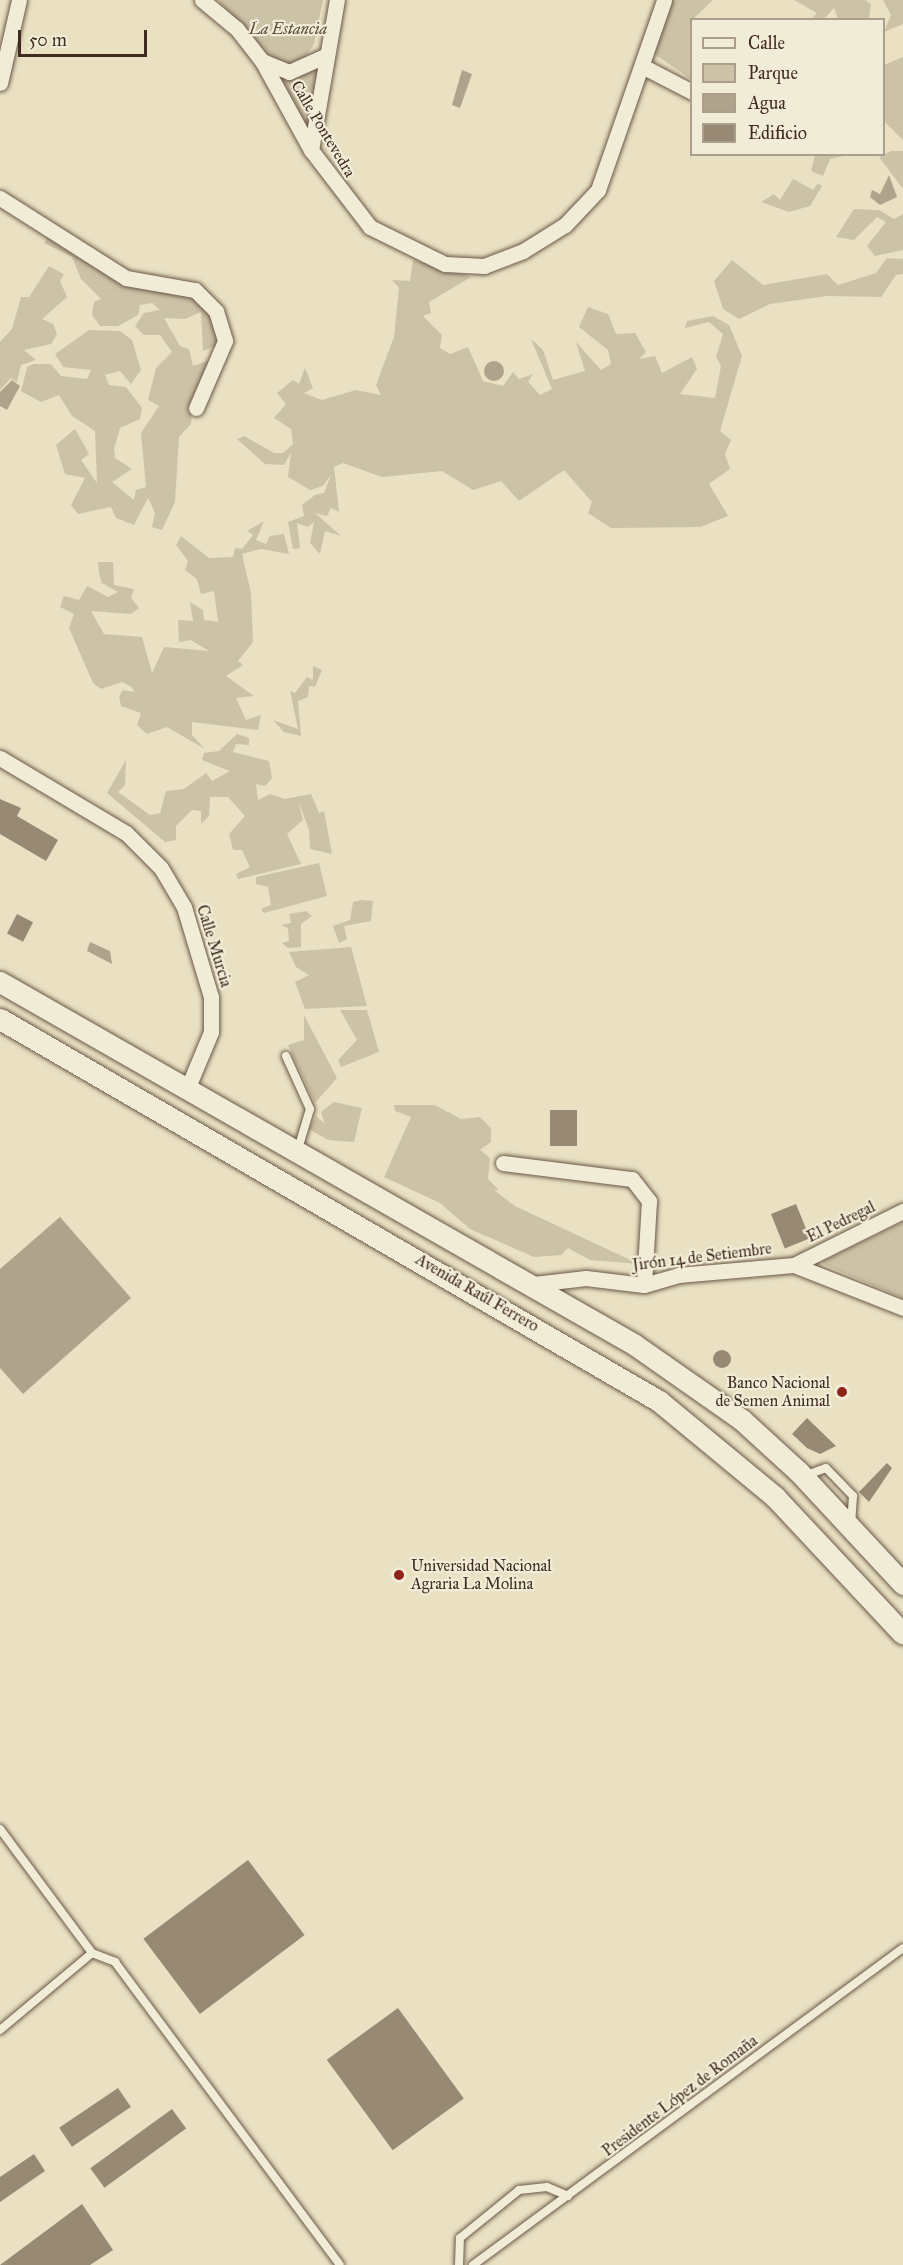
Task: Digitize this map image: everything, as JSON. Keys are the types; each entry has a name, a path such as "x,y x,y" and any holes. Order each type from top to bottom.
{"main road":[{"name":"Avenida Raúl Ferrero","path":"0,982 534,1284 687,1379 803,1476 903,1584"},
{"name":"Avenida Raúl Ferrero","path":"0,1019 659,1401 775,1497 903,1634"}],"street":[{"path":"0,83 19,0"},
{"name":"Calle Pontevedra","path":"202,0 237,28 262,61 311,150 370,227 445,264 484,266 523,251 565,225 598,190 644,67 664,0"},
{"path":"311,150 325,56 337,0"},
{"path":"262,61 289,72 325,56"},
{"path":"644,67 690,91"},
{"path":"0,198 126,278 195,290 216,311 225,341 196,408"},
{"name":"Calle Murcia","path":"0,758 126,833 161,868 184,907 211,997 211,1032 188,1087"},
{"path":"503,1163 632,1179 649,1202 644,1285"},
{"name":"El Pedregal","path":"794,1264 903,1211"},
{"name":"Jirón 14 de Setiembre","path":"534,1284 586,1278 644,1285 678,1275 794,1264 903,1308"}],"lane":[{"path":"286,1056 310,1109 297,1150"},
{"path":"0,1829 92,1953 115,1962 340,2265"},
{"name":"Presidente López de Romaña","path":"473,2265 903,1948"},
{"path":"0,2030 92,1953"},
{"path":"459,2265 460,2238 519,2190 547,2187 568,2196"}],"green space":[{"name":"La Estancia","path":"218,0 323,0 314,44 305,58 290,66 276,62"},
{"path":"672,0 713,0 694,18 690,18 690,78 653,53"},
{"path":"794,0 865,0 871,4 869,18 838,18 834,8 825,18 813,18 817,13"},
{"path":"883,0 903,0 903,24 885,32 891,15"},
{"path":"903,57 903,140 885,122 885,65"},
{"path":"320,66 309,141 272,74 295,78"},
{"path":"891,151 903,151 903,189 879,157"},
{"path":"815,156 844,156 830,159 823,176 811,171"},
{"path":"793,179 813,190 818,183 822,186 810,206 789,212 761,202 774,194 780,200"},
{"path":"854,209 879,210 894,219 903,214 903,250 875,256 867,246 886,222 877,217 854,240 836,237"},
{"path":"51,233 126,282 193,295 210,313 218,336 215,346 203,351 201,312 185,319 164,318 180,346 189,349 193,366 213,359 192,404 191,424 179,437 175,502 162,530 152,527 155,513 148,498 134,525 116,518 111,507 78,514 71,505 85,478 65,474 56,445 75,429 89,454 81,460 97,483 95,431 72,416 59,395 41,402 21,391 27,367 33,364 51,364 61,376 87,379 91,370 63,367 55,354 89,330 120,331 132,340 141,370 131,384 120,371 105,375 109,385 126,387 142,408 140,419 120,428 114,449 115,458 132,469 112,482 134,500 136,490 146,487 141,433 159,406 148,400 156,368 172,352 160,335 144,335 135,326 144,313 160,310 152,303 140,305 138,315 118,326 100,326 92,315 94,302 101,299 81,279 72,257 44,243"},
{"path":"887,258 903,259 903,274 896,275 881,297 827,296 770,304 739,319 723,309 714,281 732,260 763,285 827,274 838,285 876,273"},
{"path":"413,260 471,277 429,302 431,313 423,316 442,335 440,348 450,354 468,347 483,381 503,386 513,372 519,379 533,374 528,382 540,395 552,389 531,339 543,350 553,380 585,371 576,342 601,370 611,364 608,350 579,327 588,307 608,314 616,334 635,333 646,352 639,359 655,356 662,373 692,357 697,369 680,394 715,398 721,366 716,357 723,334 709,322 685,328 687,321 713,316 729,325 742,356 720,431 731,440 725,454 730,469 709,484 728,516 700,527 611,528 588,513 592,502 564,470 519,501 501,481 473,490 442,471 382,477 343,463 334,467 339,512 331,508 327,516 315,513 341,536 325,531 320,554 310,543 314,522 308,527 297,523 300,548 293,549 288,522 304,516 302,505 315,495 324,493 331,475 323,486 310,490 288,477 291,453 284,465 265,464 237,439 244,436 274,453 283,453 293,444 291,429 274,418 286,404 277,393 293,380 299,384 305,368 313,388 304,393 322,400 356,390 381,395 376,385 394,337 399,288 392,280 410,281"},
{"path":"49,266 64,274 60,281 67,297 42,319 53,324 57,334 51,344 24,350 36,360 21,365 17,382 11,378 0,390 0,342 12,329 21,297 29,297"},
{"path":"264,521 256,540 266,544 270,536 284,534 289,554 261,549 242,554 251,593 253,642 238,661 243,665 226,676 254,696 236,698 246,720 261,715 258,730 192,722 192,735 205,749 167,727 147,734 137,725 141,713 121,706 119,696 123,690 134,692 132,687 122,682 101,689 93,683 69,628 74,614 60,607 64,596 79,600 87,586 108,597 118,592 102,583 99,574 98,562 113,562 114,585 134,589 131,598 139,608 131,614 91,611 104,634 142,637 152,673 164,647 209,651 191,640 179,642 178,620 193,621 190,602 203,610 204,620 218,622 214,591 201,594 197,579 185,570 188,561 176,545 181,536 209,558 233,557 235,548 242,549 253,535 247,531"},
{"path":"313,666 322,670 315,687 309,686 308,697 298,701 301,736 284,732 273,720 298,729 290,691 295,693 307,677 313,680"},
{"path":"237,734 249,738 249,745 236,744 233,752 269,761 272,778 265,786 256,784 258,800 270,794 285,799 311,794 319,813 324,811 332,854 310,849 309,830 298,800 303,820 287,834 301,864 238,879 236,874 250,867 242,850 233,850 229,834 245,816 228,797 210,797 209,816 201,824 201,811 192,810 176,826 176,840 165,842 107,793 126,760 125,785 118,792 150,815 160,813 166,791 184,789 206,773 212,781 230,771 202,760 204,753 219,751"},
{"path":"319,863 327,896 264,913 261,909 271,905 268,887 256,884 256,877"},
{"path":"373,901 371,921 344,926 347,939 339,943 333,926 350,920 353,902"},
{"path":"306,911 312,916 301,924 301,947 288,948 282,943 289,941 288,928 281,925 291,923 289,914"},
{"path":"351,947 367,1006 305,1009 295,982 309,975 296,967 289,952"},
{"path":"340,1010 367,1010 379,1052 341,1067 338,1060 357,1040"},
{"path":"304,1015 337,1078 315,1103 288,1045 304,1040"},
{"path":"334,1102 362,1108 354,1142 328,1140 309,1129 316,1116 325,1124 321,1112"},
{"path":"394,1105 435,1105 461,1119 480,1117 491,1128 491,1142 480,1150 490,1158 488,1179 499,1190 494,1190 515,1206 639,1264 590,1260 568,1248 561,1255 534,1257 470,1229 440,1203 384,1177 411,1117 395,1111"},
{"path":"903,1222 903,1298 823,1264 823,1261"}],"water":[{"path":"462,70 472,74 460,108 452,105"},
{"path":"889,175 897,197 880,205 870,197 872,190 880,194"},
{"path":"494,361 501,364 504,371 501,378 494,381 487,378 484,371 487,364"},
{"path":"12,380 20,386 7,410 0,406 0,392"},
{"path":"90,942 110,951 112,964 87,951"},
{"path":"60,1217 131,1298 23,1394 0,1368 0,1269"}],"building":[{"path":"0,799 21,808 17,816 58,840 46,861 0,834"},
{"path":"17,914 33,922 23,942 7,934"},
{"path":"550,1110 577,1110 577,1146 550,1146"},
{"path":"796,1204 810,1238 785,1248 771,1214"},
{"path":"718,1350 726,1350 731,1355 729,1366 718,1368 713,1363 713,1355"},
{"path":"807,1418 836,1446 820,1454 807,1448 792,1434"},
{"path":"887,1463 892,1468 869,1502 859,1492"},
{"path":"248,1860 305,1935 200,2014 143,1939"},
{"path":"398,2008 464,2099 393,2150 327,2060"},
{"path":"118,2088 131,2107 72,2147 59,2128"},
{"path":"172,2109 186,2128 104,2188 90,2168"},
{"path":"34,2154 45,2171 0,2202 0,2177"},
{"path":"82,2204 113,2250 90,2265 0,2265"}],"place":[{"name":"Banco Nacional de Semen Animal","path":"842,1392"},
{"name":"Universidad Nacional Agraria La Molina","path":"399,1575"}]}
